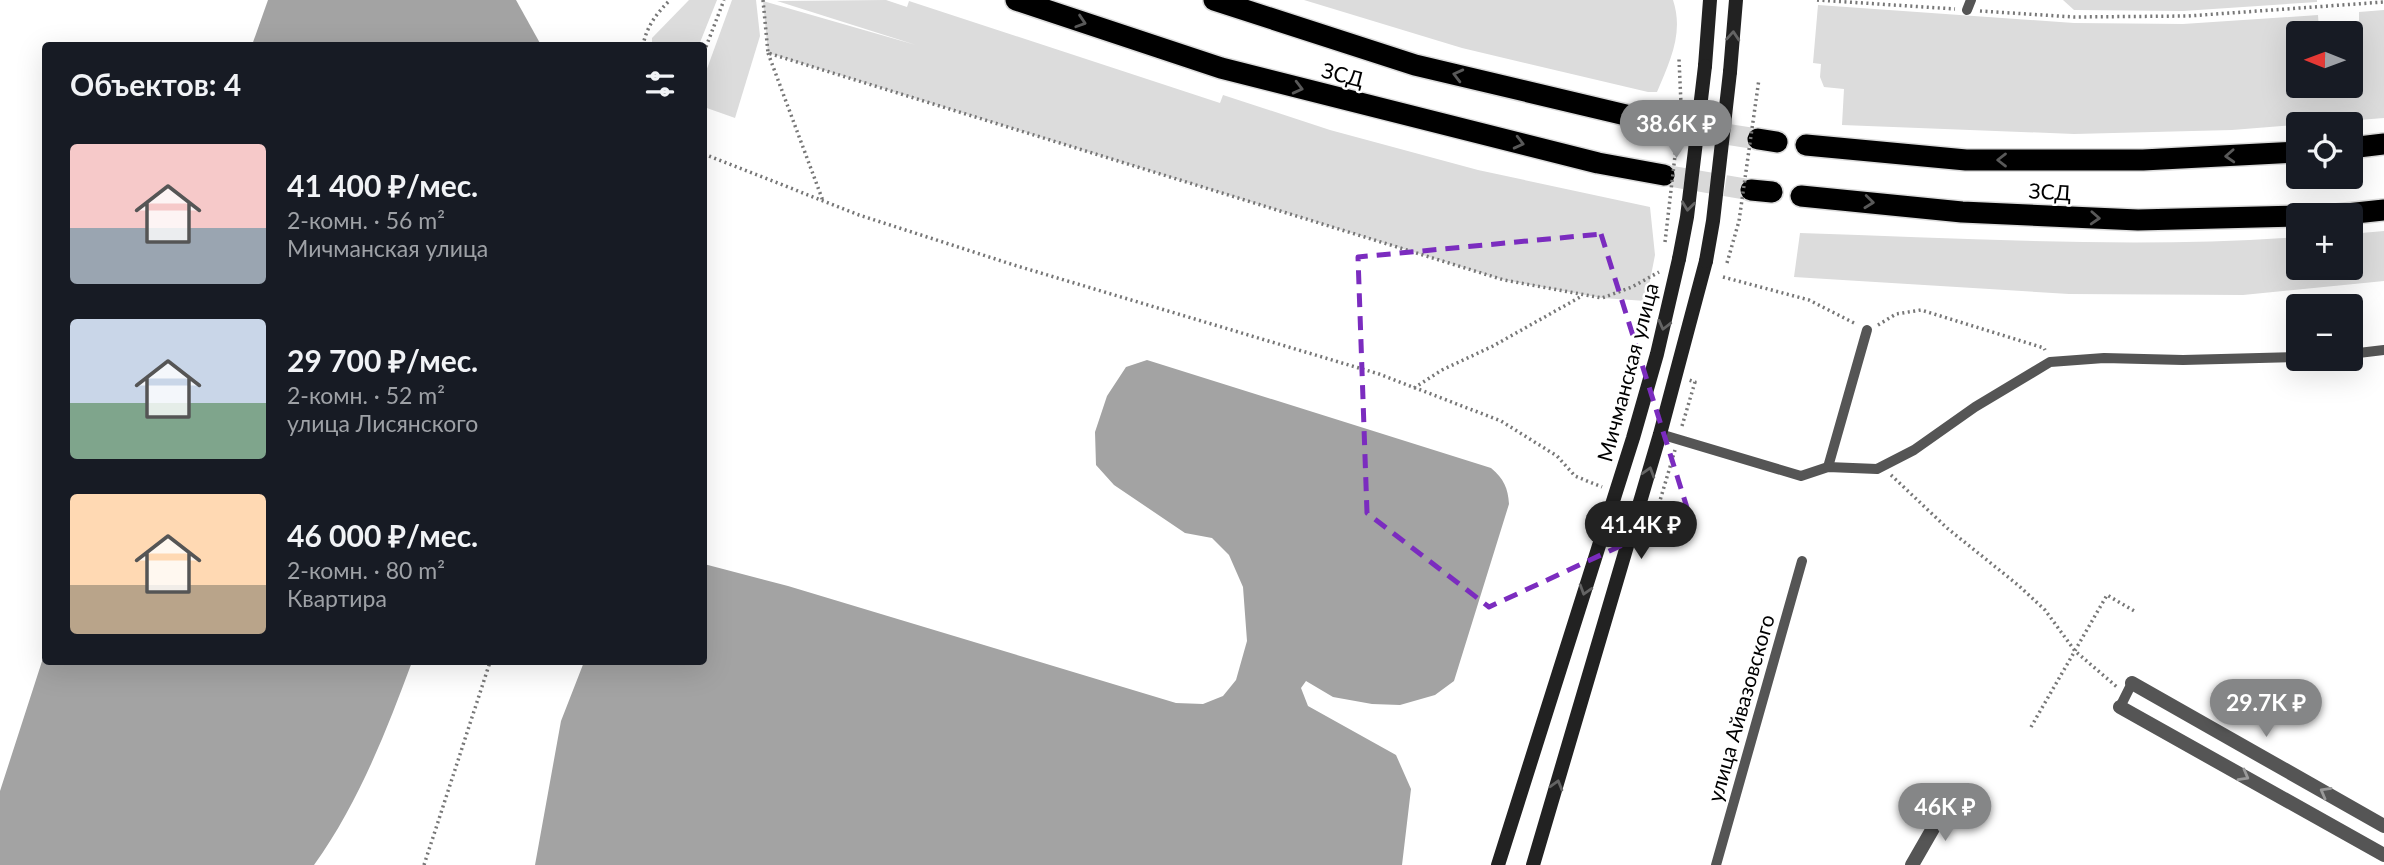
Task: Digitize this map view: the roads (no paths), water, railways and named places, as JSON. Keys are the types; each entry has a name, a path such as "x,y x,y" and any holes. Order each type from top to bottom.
{"highway":[{"name":"ЗСД","path":"1016,0 1221,68 1598,163 1664,175"},
{"name":"ЗСД","path":"1214,0 1415,65 1668,125"},
{"path":"2363,146 2384,144"},
{"name":"ЗСД","path":"1806,145 1966,160 2143,160 2286,153"},
{"name":"ЗСД","path":"1801,196 1962,212 2138,220 2286,216"},
{"path":"2363,213 2384,211"}],"main road":[{"name":"Мичманская улица","path":"1498,865 1657,354 1687,217 1710,0"},
{"path":"1533,865 1660,433 1706,261 1713,221 1736,0"}],"street":[{"path":"2384,826 2126,695 2384,855"},
{"path":"1912,865 1947,804"}],"lane":[{"path":"1828,467 1867,330"},
{"path":"2363,352 2384,350"},
{"path":"1660,433 1801,476 1828,467 1877,469 1914,450 1975,407 2050,362 2104,358 2183,360 2286,357"},
{"name":"улица Айвазовского","path":"1716,865 1802,561"}],"tunnel":[{"path":"1668,125 1758,139"},
{"path":"1664,175 1751,190"}]}
